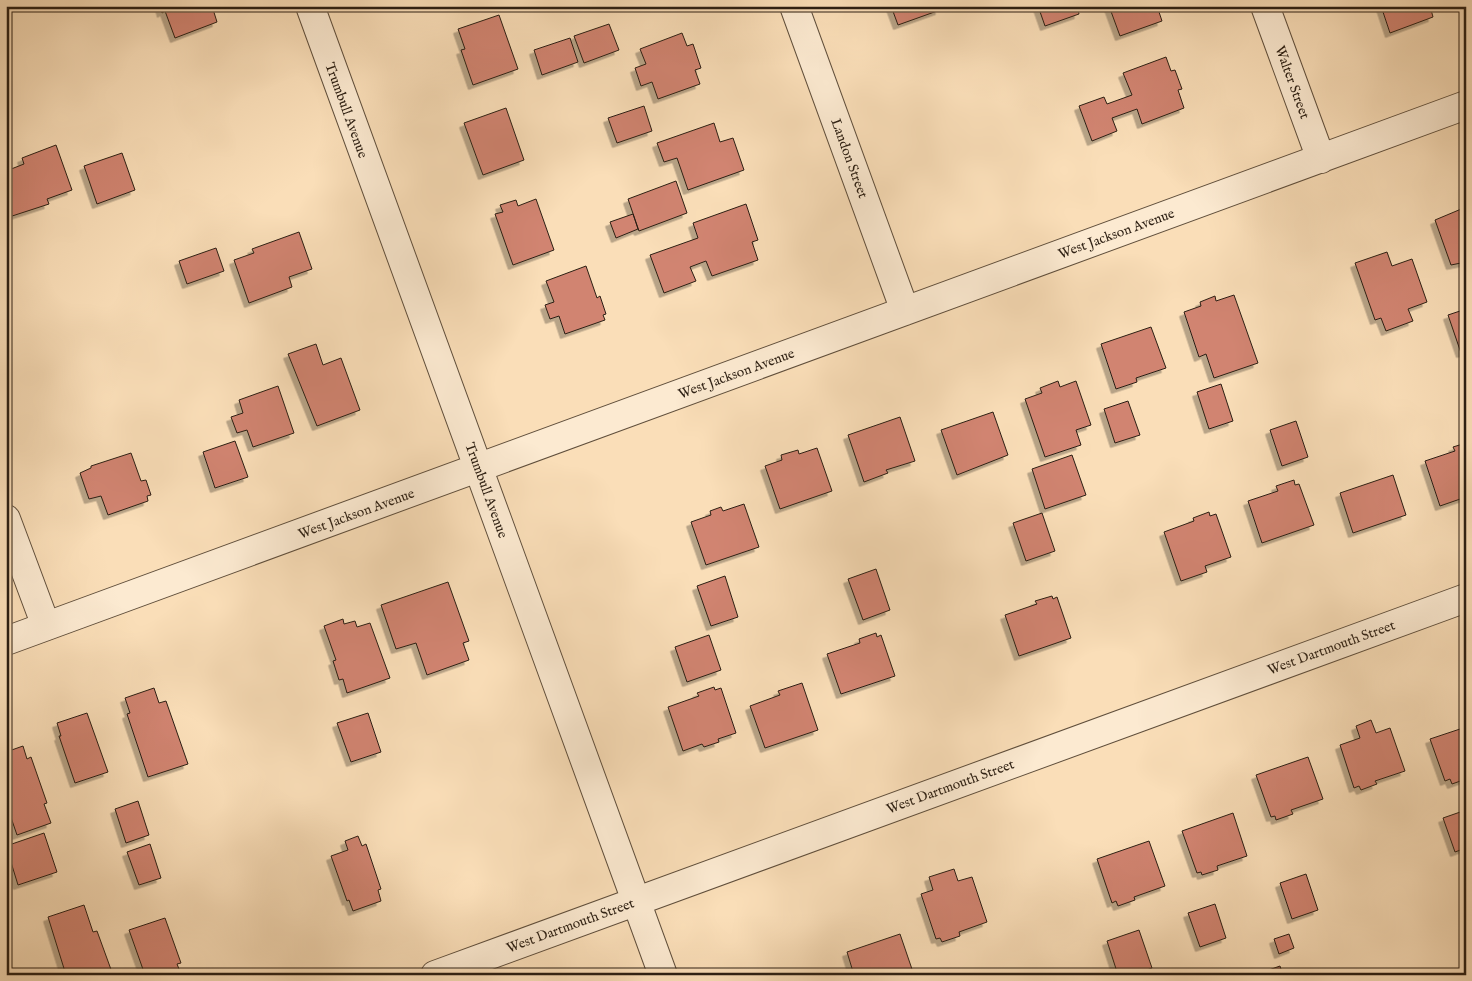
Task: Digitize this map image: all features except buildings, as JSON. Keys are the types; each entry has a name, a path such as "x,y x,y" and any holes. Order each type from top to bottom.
{"street":[{"name":"Trumbull Avenue","path":"310,6 663,975"},
{"name":"Landon Street","path":"794,6 905,311"},
{"name":"Walter Street","path":"1266,6 1321,158"},
{"name":"West Jackson Avenue","path":"6,641 1466,105"},
{"path":"6,519 46,626"},
{"name":"West Dartmouth Street","path":"435,975 1466,598"}]}
